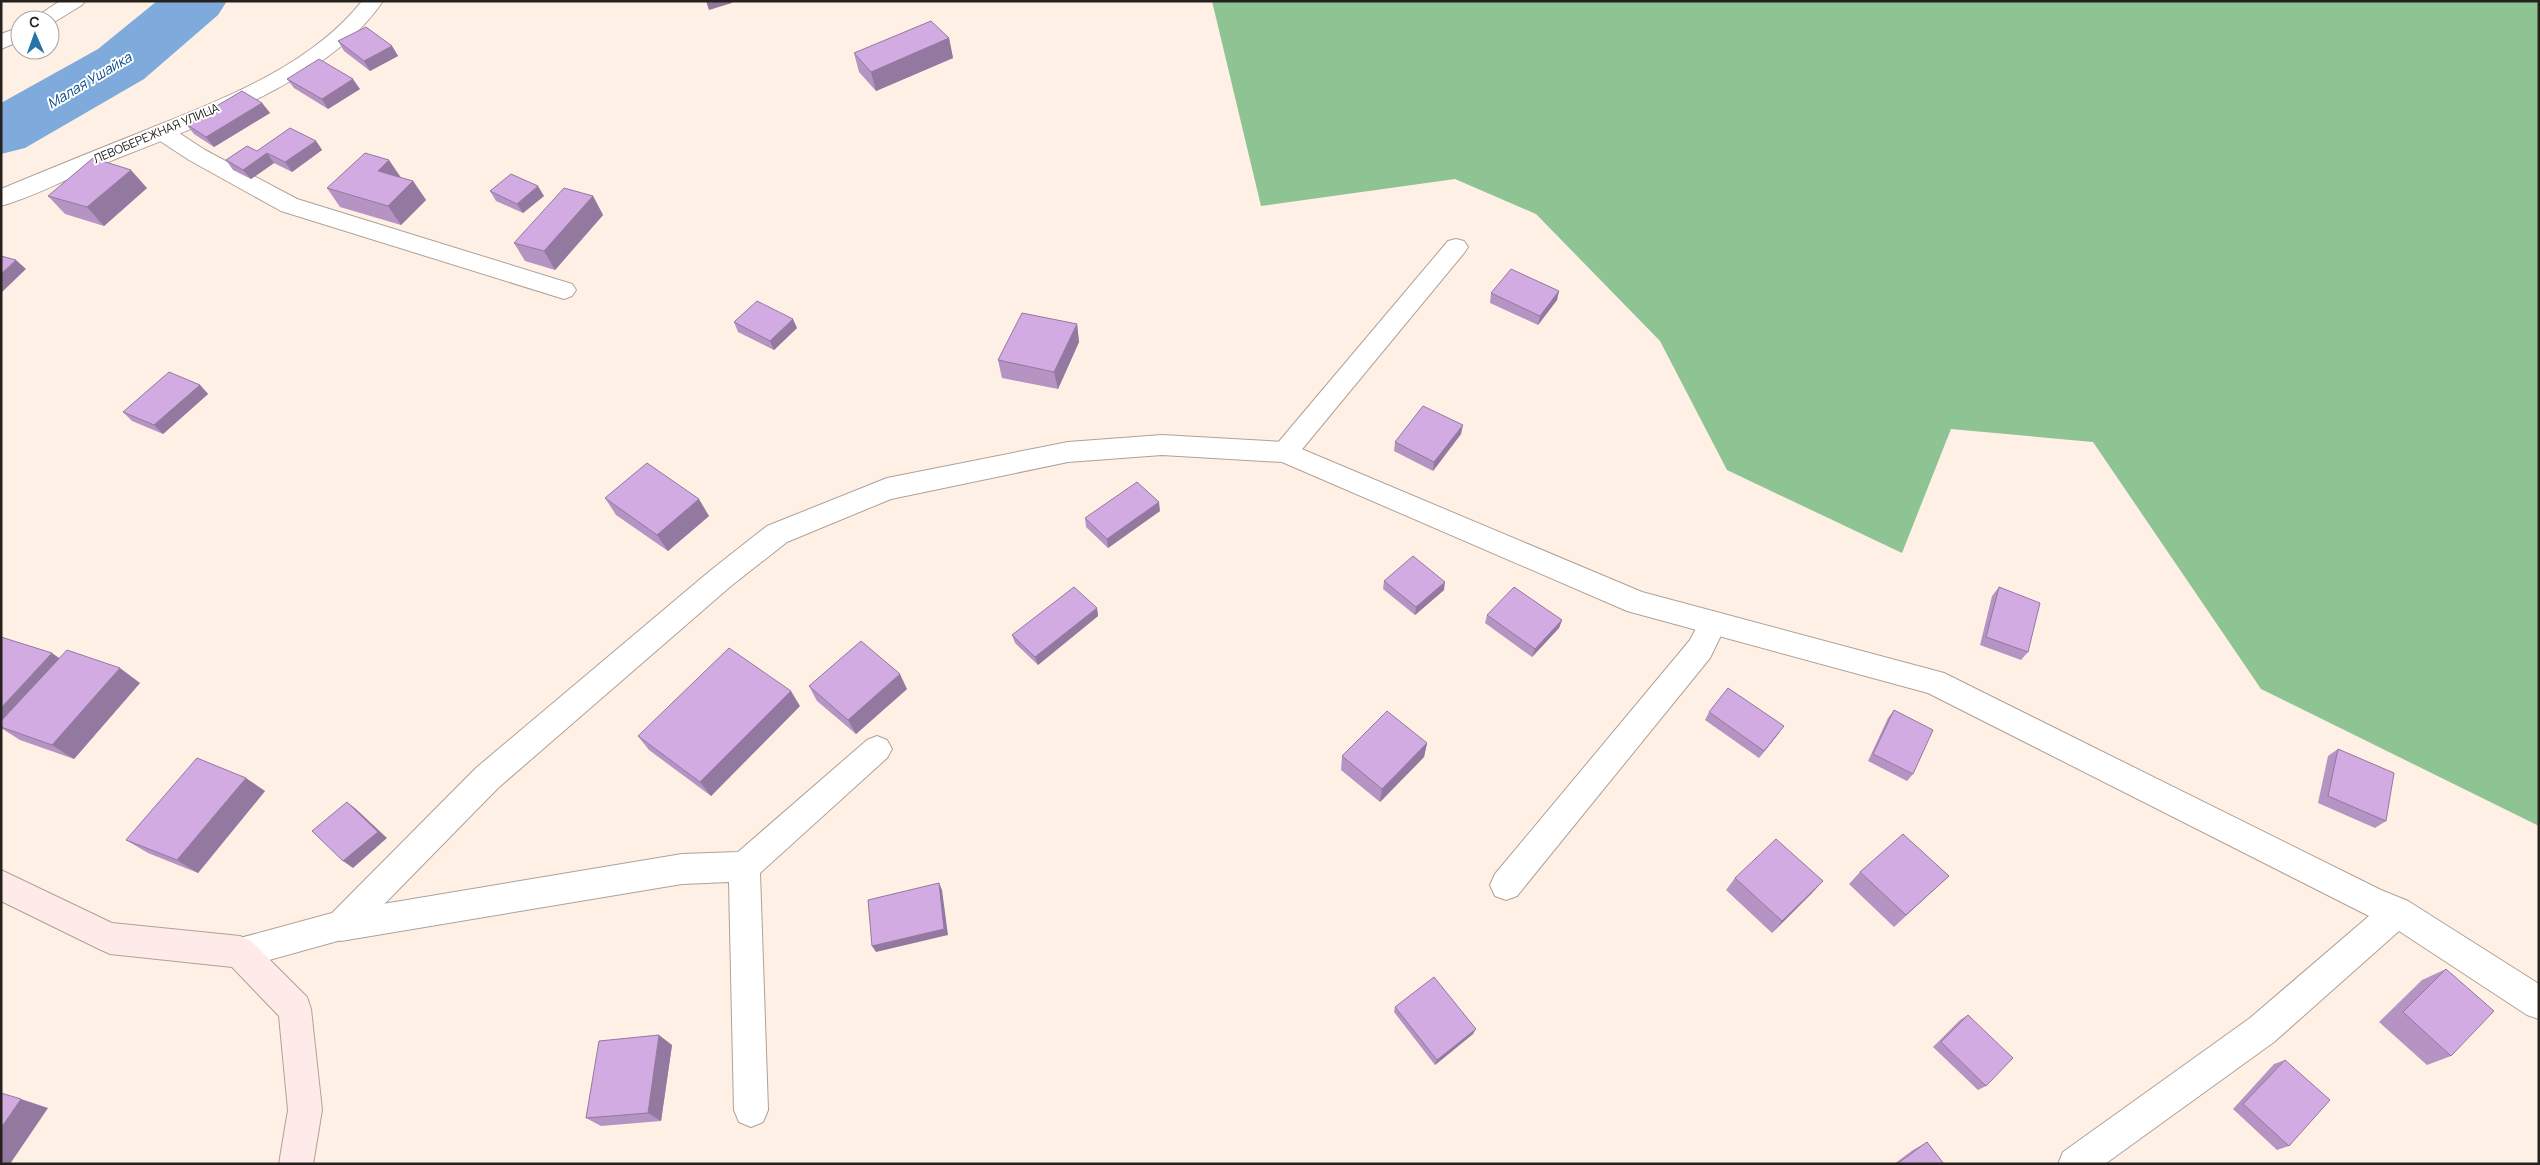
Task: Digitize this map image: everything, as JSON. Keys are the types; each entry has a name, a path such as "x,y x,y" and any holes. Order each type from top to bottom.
{"street":[{"path":"60,10 75,1"},
{"name":"ЛЕВОБЕРЕЖНАЯ УЛИЦА","path":"1,198 162,132 273,82 337,40 367,11 373,1"},
{"path":"162,132 196,155 289,205 564,290"},
{"path":"1285,452 1456,247"},
{"path":"341,926 487,778 721,578 777,534 887,490 982,468 1068,452 1162,445 1285,452 1637,603 1934,682 2370,901 2397,912 2539,1003"},
{"path":"1506,886 1700,648 1713,623"},
{"path":"1,885 110,938 240,952 341,926 682,869 744,867 877,749"},
{"path":"744,867 751,1110"},
{"path":"2075,1164 2262,1030 2397,912"},
{"path":"240,952 295,1009 305,1110 296,1164"}],"green space":[{"path":"1212,1 2539,1 2539,826 2261,689 2093,442 1951,429 1902,553 1727,470 1660,341 1536,214 1455,179 1261,206"}],"building":[{"path":"931,21 949,38 871,72 854,53"},
{"path":"366,27 392,46 364,61 338,41"},
{"path":"319,59 353,79 322,99 287,79"},
{"path":"242,91 262,103 206,137 186,124"},
{"path":"290,128 316,141 285,162 267,153 243,170 226,160 247,146 257,151"},
{"path":"365,153 389,160 378,171 413,181 388,206 327,188"},
{"path":"93,158 131,170 87,207 48,196"},
{"path":"511,174 538,186 517,204 490,191"},
{"path":"564,188 593,196 544,251 514,243"},
{"path":"1,256 16,260 1,274"},
{"path":"1511,269 1559,291 1540,316 1491,293"},
{"path":"757,301 793,319 770,341 734,322"},
{"path":"1022,313 1077,324 1054,372 998,360"},
{"path":"169,372 200,385 154,425 123,412"},
{"path":"1423,406 1463,425 1434,462 1395,442"},
{"path":"647,463 699,499 657,535 605,498"},
{"path":"1137,482 1159,502 1107,539 1085,518"},
{"path":"1413,556 1445,582 1416,607 1384,581"},
{"path":"1074,587 1097,608 1035,657 1012,635"},
{"path":"1514,587 1562,620 1535,649 1487,615"},
{"path":"1999,587 2040,603 2028,652 1986,637"},
{"path":"1,637 52,653 1,708"},
{"path":"861,641 900,674 848,720 809,686"},
{"path":"729,648 791,691 700,782 638,736"},
{"path":"67,650 120,668 52,745 1,727 1,721"},
{"path":"1728,688 1784,726 1764,751 1709,712"},
{"path":"1894,710 1933,730 1913,774 1873,754"},
{"path":"1387,711 1427,743 1382,789 1342,756"},
{"path":"2338,749 2394,773 2386,821 2328,796"},
{"path":"197,758 246,778 177,860 126,840"},
{"path":"347,802 378,832 343,861 312,831"},
{"path":"1903,834 1949,876 1906,915 1860,872"},
{"path":"1776,839 1823,881 1782,921 1735,878"},
{"path":"939,883 944,929 872,946 868,900"},
{"path":"2446,969 2494,1011 2451,1056 2403,1012"},
{"path":"1434,977 1476,1029 1437,1060 1395,1007"},
{"path":"1968,1015 2013,1058 1986,1086 1941,1042"},
{"path":"659,1035 648,1113 586,1118 599,1041"},
{"path":"2285,1060 2330,1100 2289,1146 2243,1104"},
{"path":"1,1093 21,1099 1,1128"},
{"path":"1927,1142 1944,1164 1897,1164"}],"waterway":[{"name":"Малая Ушайка","path":"1,132 121,64 196,1"}]}
